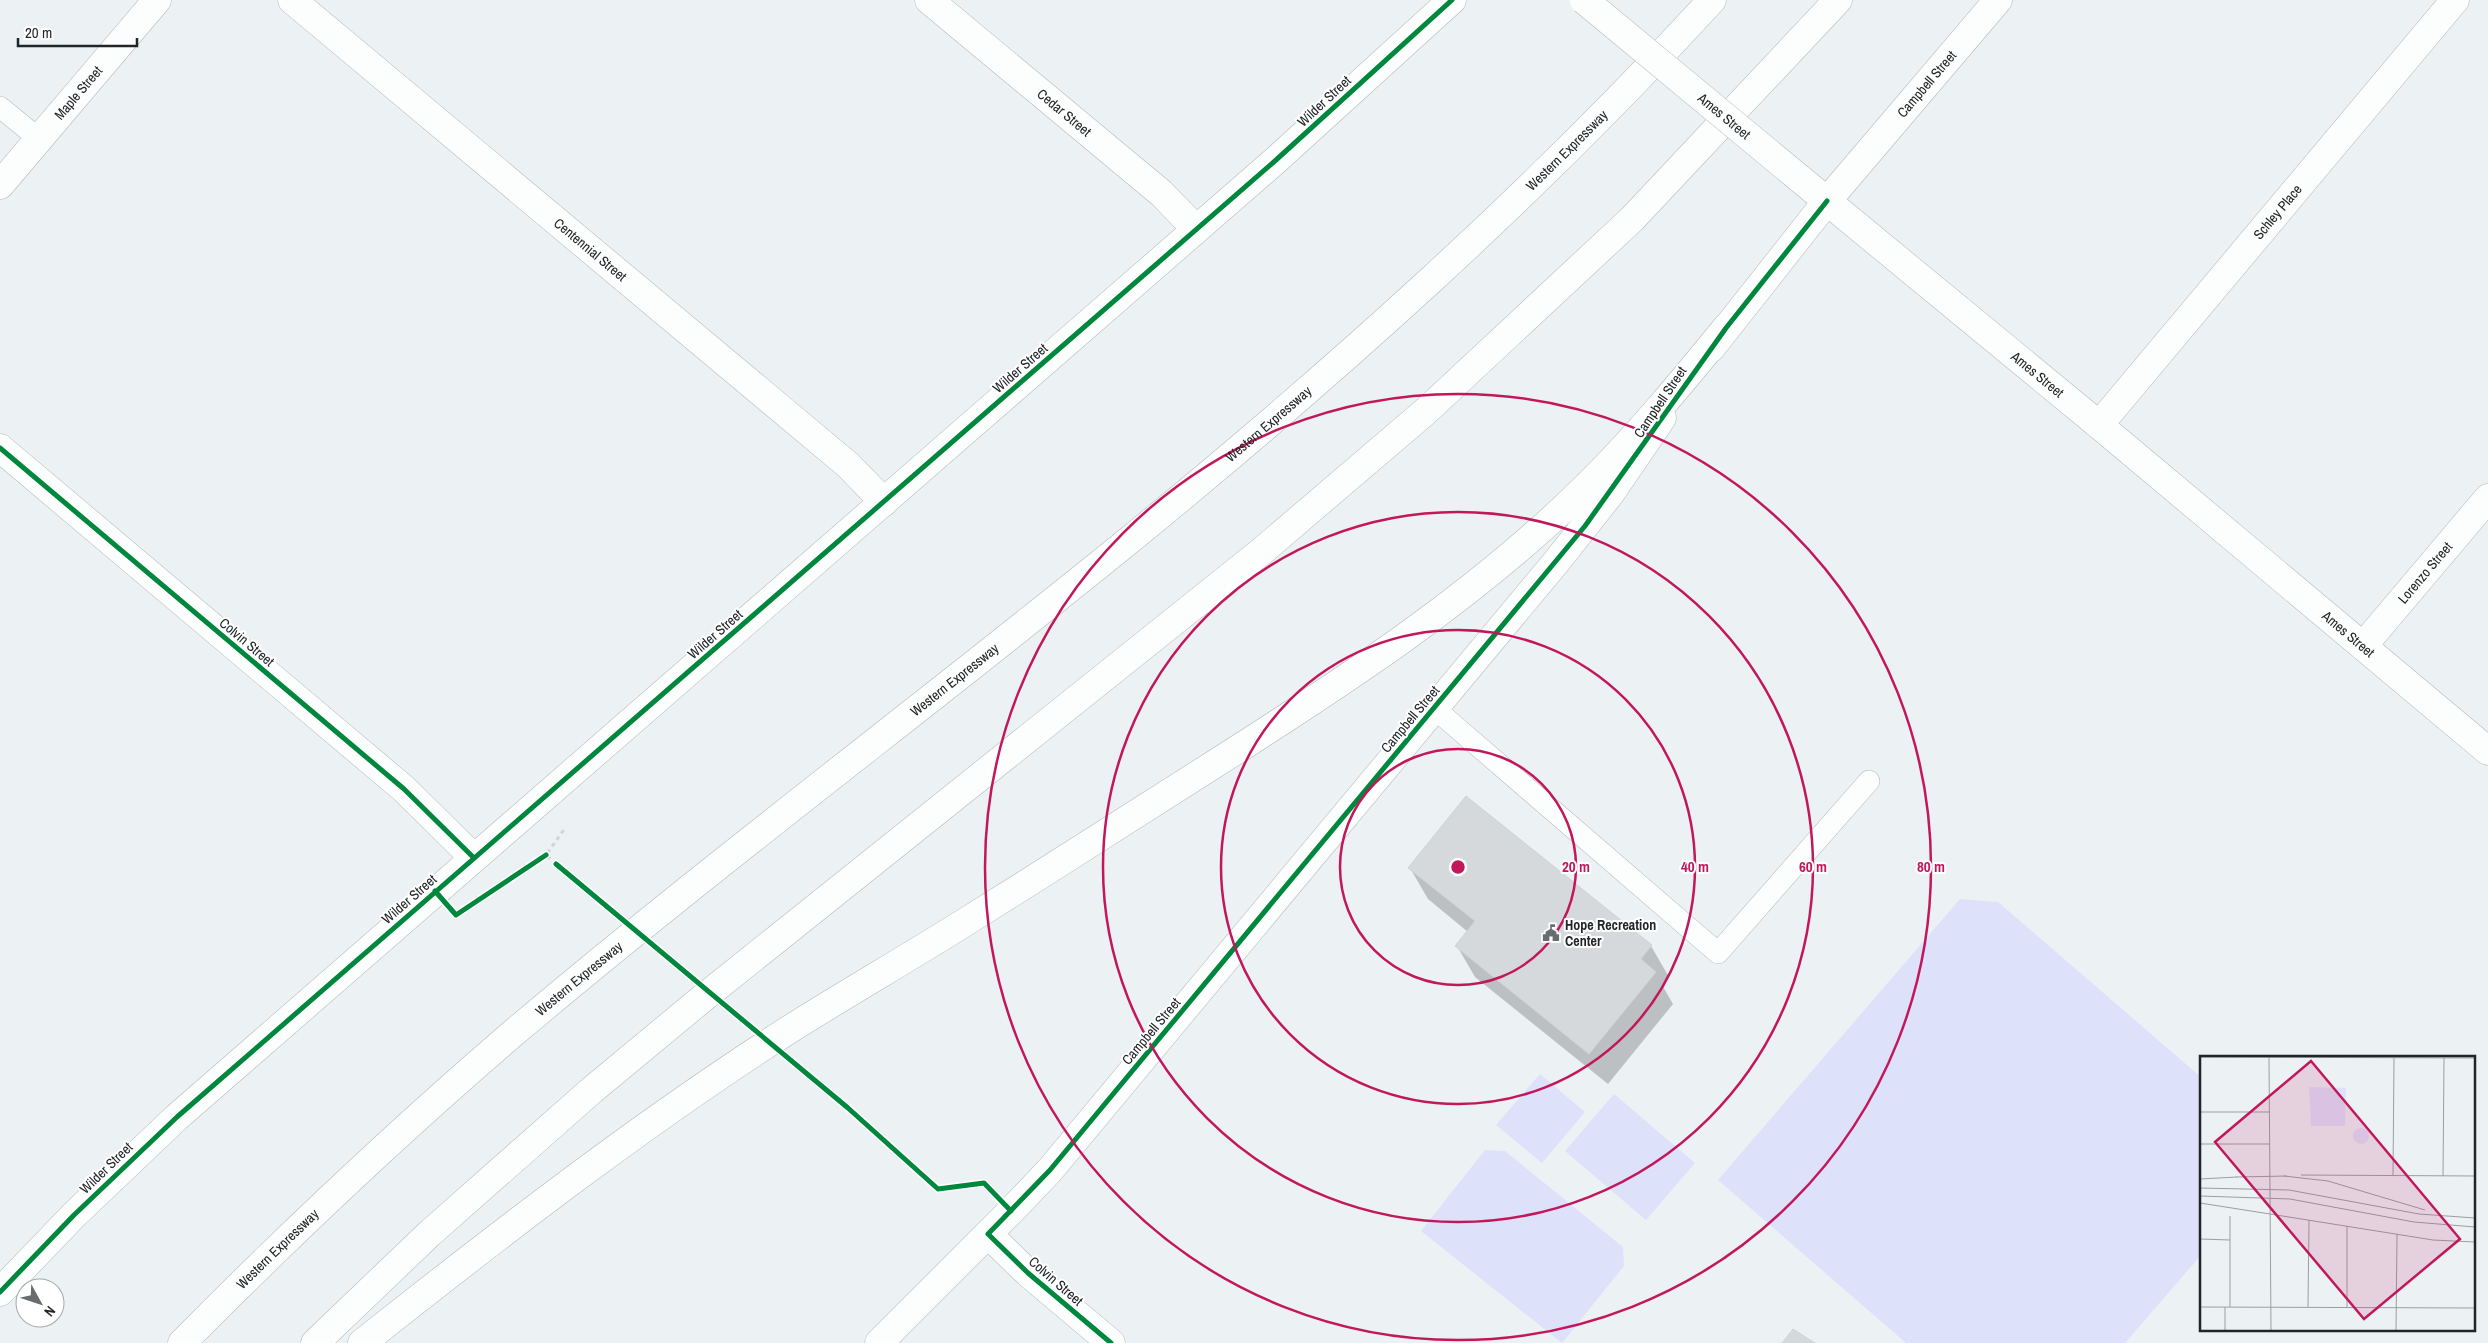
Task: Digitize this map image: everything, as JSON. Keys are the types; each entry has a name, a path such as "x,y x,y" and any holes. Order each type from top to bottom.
{"main road":[{"name":"Maple Street","path":"0,185 157,0"},
{"name":"Centennial Street","path":"292,0 843,460 884,502"},
{"name":"Cedar Street","path":"929,0 1162,193 1196,229"},
{"name":"Wilder Street","path":"0,1292 74,1215 176,1117 1196,229 1452,0"},
{"name":"Ames Street","path":"1584,0 2099,425 2488,751"},
{"name":"Western Expressway","path":"182,1343 347,1183 515,1032 785,811 1124,544 1329,371 1496,220 1599,120 1712,0"},
{"path":"315,1343 456,1209 702,998 1255,557 1426,412 1632,219 1838,0"},
{"name":"Campbell Street","path":"879,1343 1050,1170 1585,526 1726,328 1827,201 1998,0"},
{"name":"Schley Place","path":"2099,425 2454,0"},
{"path":"362,1343 525,1218 719,1076 799,1024 987,909 1300,710 1411,632 1505,559 1589,483 1644,426 1726,328"},
{"name":"Colvin Street","path":"0,448 391,778 443,826 474,858"},
{"name":"Lorenzo Street","path":"2363,646 2488,498"},
{"name":"Colvin Street","path":"988,1234 1028,1273 1111,1343"}],"lane":[{"path":"0,107 39,139"},
{"path":"1434,708 1718,953 1869,781"}],"path":[{"path":"556,864 848,1108 938,1189 984,1183 1011,1211"}],"shaded area":[{"path":"1960,899 1998,902 2200,1076 2200,1256 2125,1343 1906,1343 1718,1180"},
{"path":"1540,1074 1585,1112 1542,1163 1496,1125"},
{"path":"1614,1094 1695,1163 1646,1220 1565,1151"},
{"path":"1485,1150 1505,1151 1623,1247 1624,1266 1562,1343 1421,1231"}],"building":[{"name":"Hope Recreation Center","path":"1466,796 1652,945 1641,959 1656,972 1589,1054 1455,946 1475,921 1408,868"},
{"path":"1793,1329 1815,1343 1782,1343"}],"cycle path":[{"path":"0,1292 74,1215 177,1117 1276,160 1452,0"},
{"path":"1111,1343 1028,1273 988,1234 1050,1170 1585,526 1726,328 1827,201"},
{"path":"0,448 404,789 474,858"},
{"path":"435,891 456,915 546,855"},
{"path":"556,864 848,1108 938,1189 984,1183 1011,1211"}],"place":[{"name":"Hope Recreation Center","path":"1551,933"}]}
